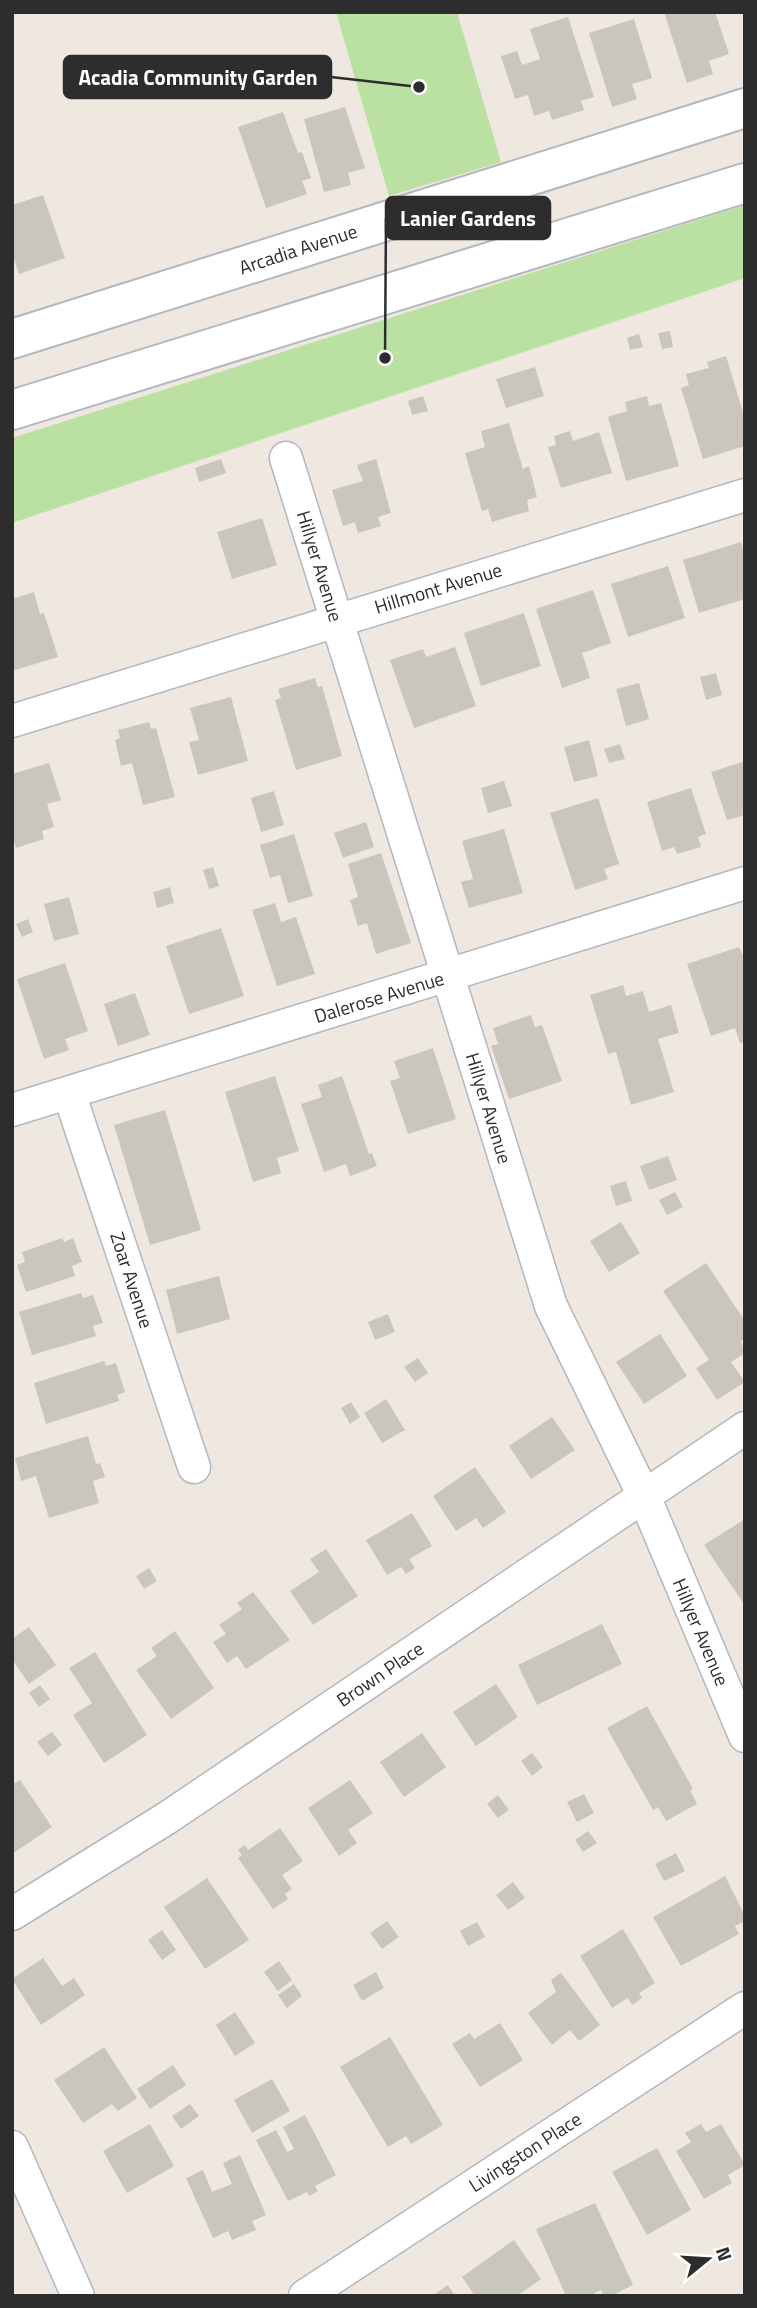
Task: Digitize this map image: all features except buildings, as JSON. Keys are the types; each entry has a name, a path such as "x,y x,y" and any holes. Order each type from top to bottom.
{"street":[{"name":"Arcadia Avenue","path":"12,339 745,108"},
{"path":"12,410 745,183"},
{"name":"Hillyer Avenue","path":"286,458 551,1306 644,1496 745,1737"},
{"name":"Hillmont Avenue","path":"12,721 745,495"},
{"name":"Dalerose Avenue","path":"12,1110 745,883"},
{"name":"Zoar Avenue","path":"69,1093 194,1467"},
{"name":"Brown Place","path":"12,1914 167,1818 745,1428"},
{"name":"Livingston Place","path":"305,2296 745,2008"},
{"path":"12,2147 78,2296"}],"green space":[{"path":"336,12 457,12 501,162 389,196"},
{"path":"745,205 745,278 12,523 12,438"}],"place":[{"name":"Acadia Community Garden","path":"419,87"},
{"name":"Lanier Gardens","path":"385,358"}]}
